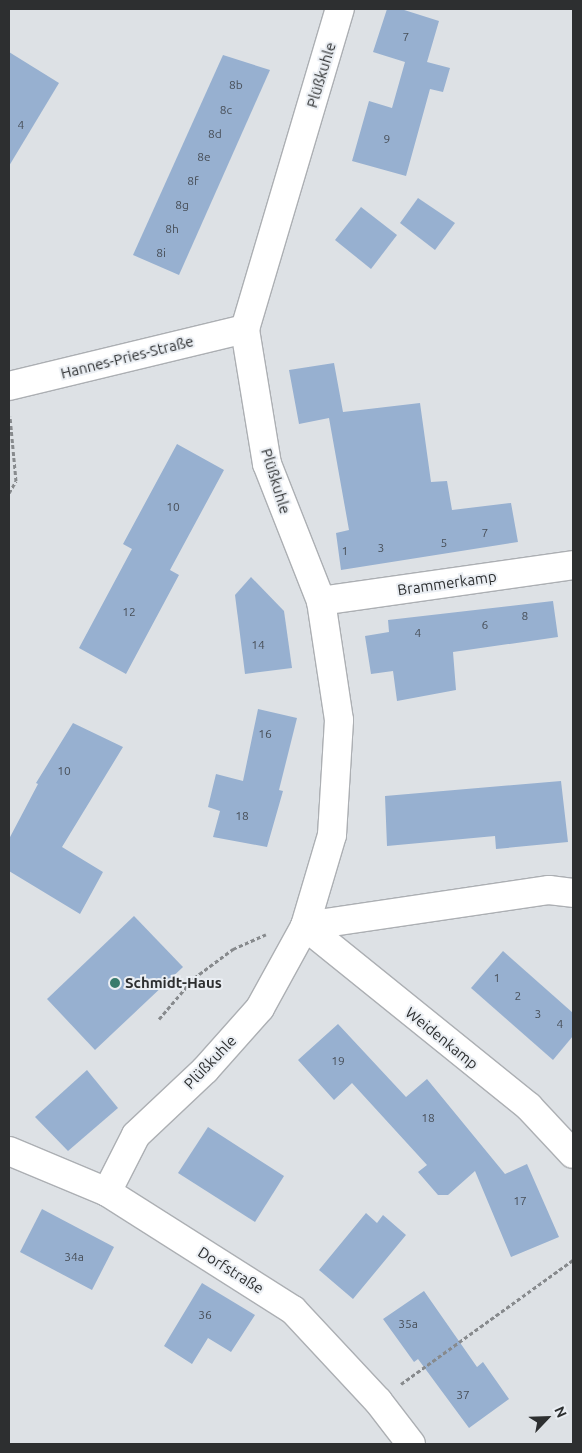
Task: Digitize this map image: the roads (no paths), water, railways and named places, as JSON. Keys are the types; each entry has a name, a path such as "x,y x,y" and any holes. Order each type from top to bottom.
{"street":[{"name":"Plüßkuhle","path":"106,1192 136,1135 205,1070 260,1008 306,926 332,835 339,720 321,601 267,464 245,329 340,9"},
{"name":"Hannes-Pries-Straße","path":"9,386 245,329"},
{"name":"Brammerkamp","path":"321,601 573,565"},
{"path":"306,926 549,890 573,893"},
{"name":"Weidenkamp","path":"306,926 529,1107 573,1154"},
{"name":"Dorfstraße","path":"9,1151 106,1192 294,1310 378,1401 411,1444"}],"place":[{"name":"Schmidt-Haus","path":"115,983"}]}
